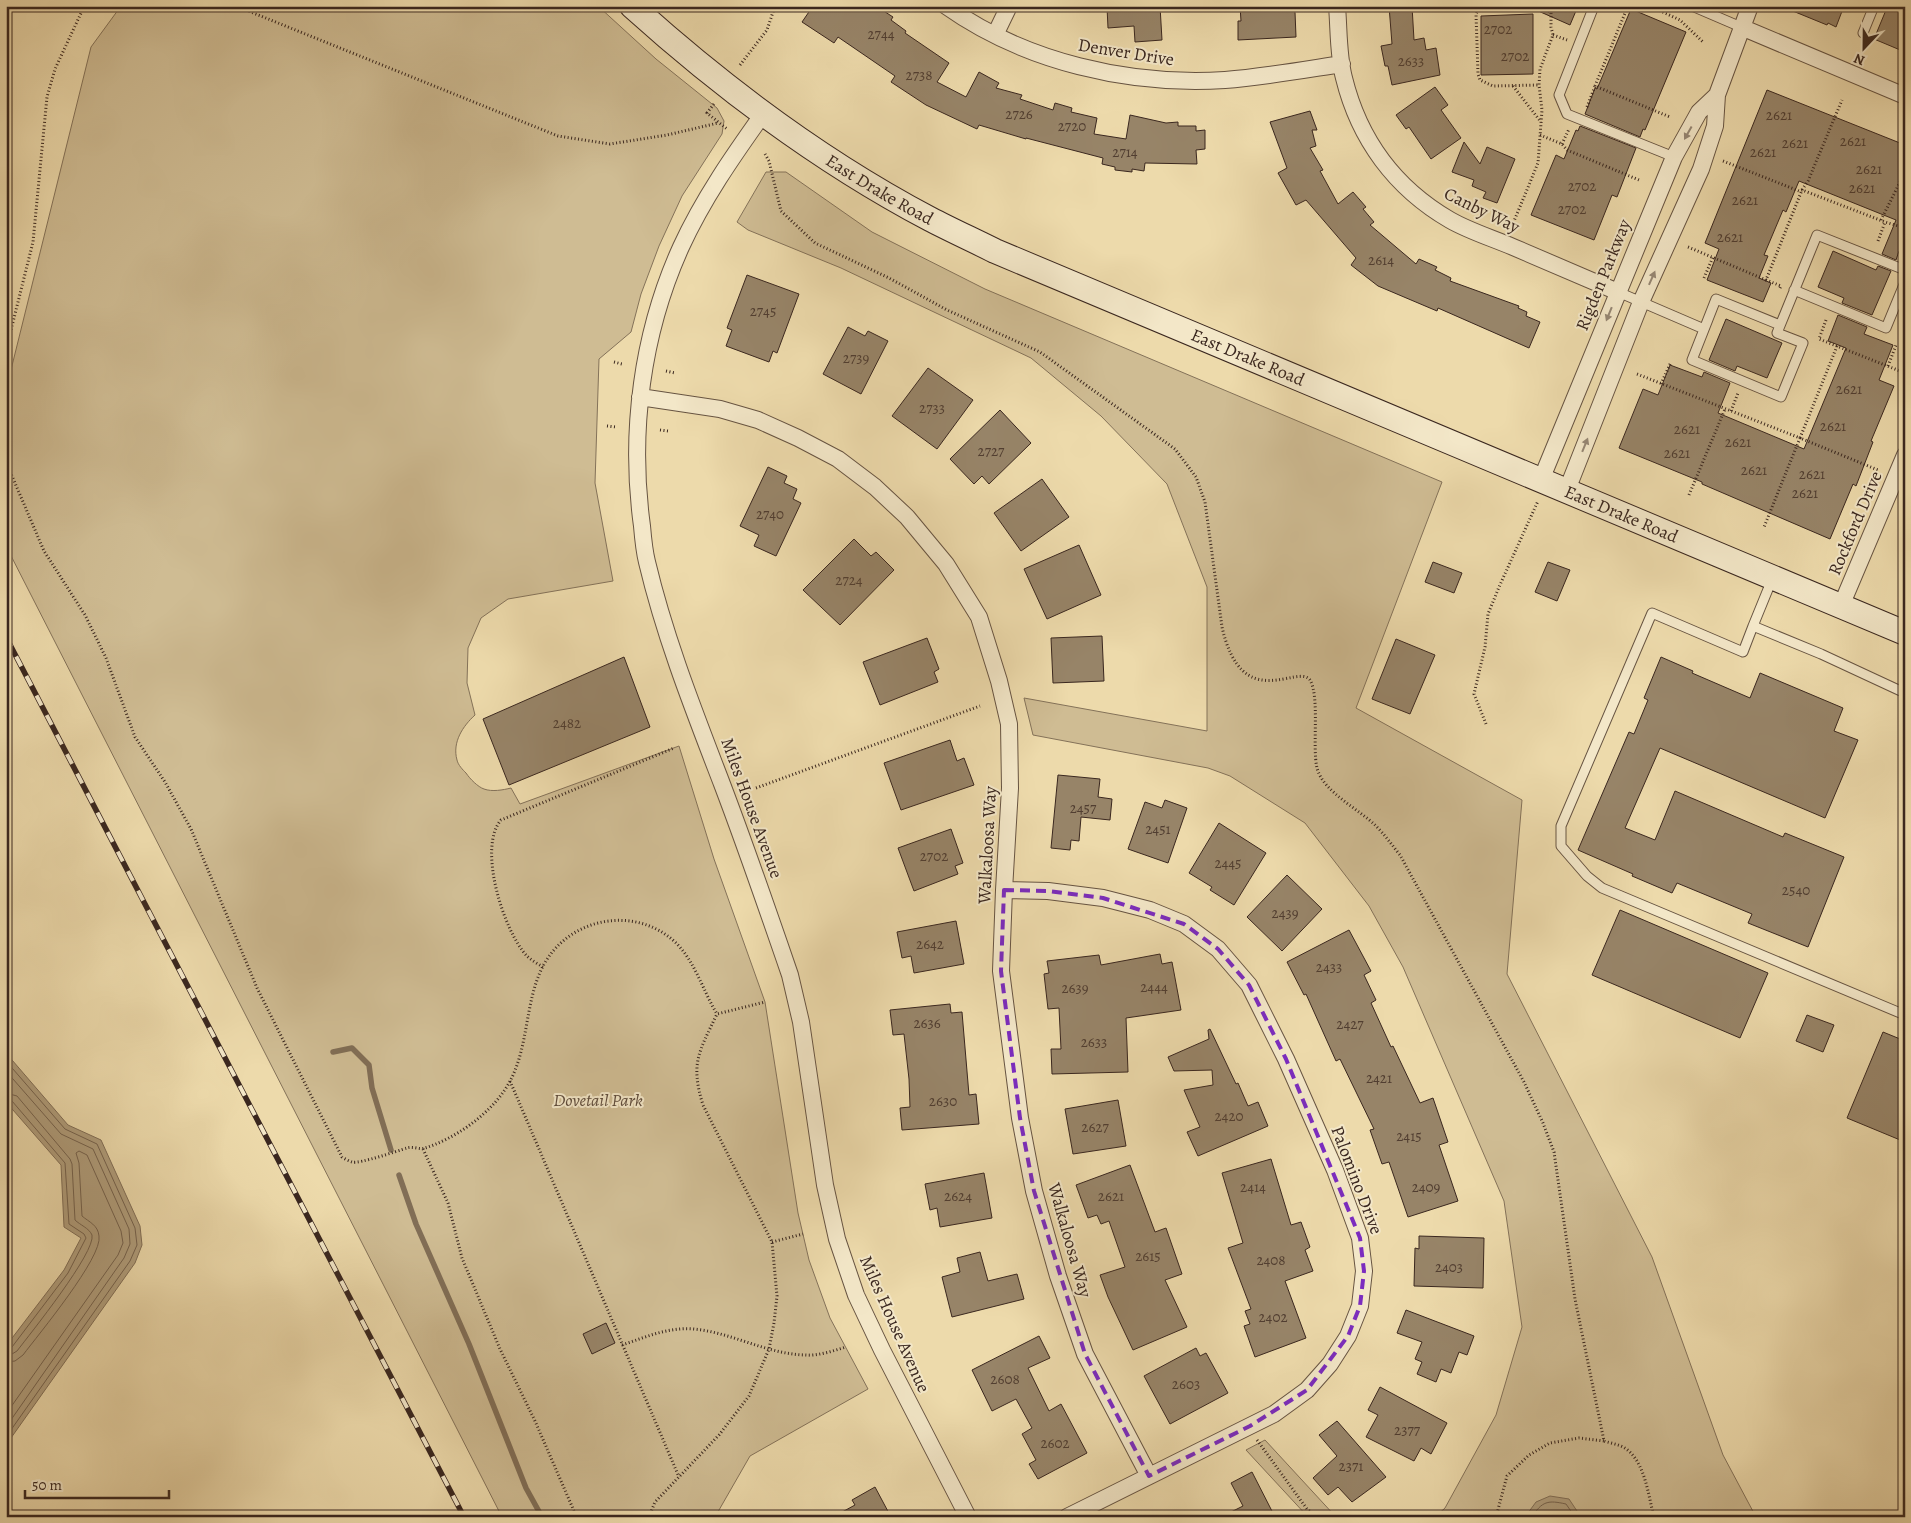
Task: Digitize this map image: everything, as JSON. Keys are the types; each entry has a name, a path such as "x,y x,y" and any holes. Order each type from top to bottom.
{"main road":[{"name":"East Drake Road","path":"632,6 664,35 763,114 844,168 891,196 930,219 994,251 1905,633"}],"street":[{"name":"Denver Drive","path":"946,6 995,35 1044,56 1081,67 1134,77 1180,81 1225,80 1342,64"},
{"path":"995,35 1009,6"},
{"name":"Canby Way","path":"1337,6 1342,64 1354,110 1368,140 1390,171 1424,203 1452,221 1618,292"},
{"name":"Rigden Parkway","path":"1552,484 1641,302 1701,169 1715,126 1717,95 1750,6"},
{"path":"1741,27 1905,96"},
{"name":"Rigden Parkway","path":"1552,484 1618,292 1674,157 1700,112 1717,95"},
{"name":"Miles House Avenue","path":"763,114 700,208 680,249 659,305 640,397 637,481 646,560 660,615 790,975 801,1022 825,1185 837,1239 856,1295 882,1350 968,1517"},
{"name":"Walkaloosa Way","path":"640,397 720,409 758,420 838,459 875,487 907,516 946,564 978,617 999,682 1009,724 1010,788 1001,971 1020,1118 1034,1191 1058,1276 1085,1354 1150,1476"},
{"name":"Rockford Drive","path":"1841,606 1904,461"},
{"name":"Palomino Drive","path":"1004,890 1048,891 1103,898 1150,910 1184,924 1218,949 1249,985 1286,1059 1335,1170 1360,1238 1364,1271 1360,1306 1348,1336 1330,1364 1307,1390 1274,1414 1067,1517"}],"lane":[{"path":"1594,6 1559,95 1567,114 1674,157"},
{"path":"1692,6 1741,27"},
{"path":"1864,32 1874,6"},
{"path":"1780,325 1716,299 1692,360 1782,397 1803,343 1778,333 1817,234 1905,270"},
{"path":"1794,290 1886,328 1905,282"},
{"path":"1618,292 1704,329"},
{"path":"1773,577 1743,652 1652,613 1561,826 1561,846 1586,876 1602,888 1905,1015"},
{"path":"1754,626 1821,654 1905,693"}],"path":[{"path":"6,350 33,242 47,97 55,69 86,6"},
{"path":"236,6 558,136 610,144 667,135 718,123"},
{"path":"740,65 767,30 775,6"},
{"path":"1480,6 1476,14 1478,74 1480,80 1494,86 1538,85"},
{"path":"1496,6 1509,6"},
{"path":"1512,226 1538,163 1542,110 1538,85 1540,69 1553,35 1550,27 1551,12 1535,6"},
{"path":"1587,107 1628,6"},
{"path":"1650,6 1680,20 1704,43"},
{"path":"1553,35 1570,41"},
{"path":"1513,86 1541,123"},
{"path":"1595,86 1670,117"},
{"path":"1766,280 1802,190 1808,181 1842,100"},
{"path":"714,104 707,113 727,129"},
{"path":"1562,144 1569,128"},
{"path":"1540,135 1562,144 1567,150 1639,180"},
{"path":"766,154 781,211 815,243 889,278 947,310 1040,352 1058,363 1120,411 1154,432 1185,460 1196,477 1205,502 1222,627 1226,646 1232,659 1250,678 1284,681 1304,676 1309,679 1314,705 1317,768 1325,782 1376,825 1400,855 1524,1082 1543,1123 1554,1152 1575,1299 1604,1441"},
{"path":"1723,161 1799,191 1802,190 1905,228"},
{"path":"1881,220 1905,172"},
{"path":"1878,241 1885,222"},
{"path":"1688,247 1781,286 1778,294"},
{"path":"1704,278 1713,257"},
{"path":"1826,320 1819,338 1905,373"},
{"path":"1888,366 1896,345"},
{"path":"1764,527 1836,346"},
{"path":"614,362 622,364"},
{"path":"1661,384 1671,362"},
{"path":"666,371 675,373"},
{"path":"1637,374 1878,470"},
{"path":"1731,411 1739,392"},
{"path":"1689,495 1725,409"},
{"path":"607,426 616,427"},
{"path":"660,430 668,431"},
{"path":"6,462 44,551 85,615 106,658 135,737 165,782 191,829 257,988 342,1158 354,1163 412,1147 423,1149 470,1125 504,1092 510,1081 521,1050 535,988 543,967 552,952 568,936 589,925 623,919 644,924 676,942 689,959 706,996 717,1014"},
{"path":"1486,724 1474,694 1485,647 1488,614 1510,562 1552,484"},
{"path":"756,788 980,706"},
{"path":"543,967 527,956 499,903 493,878 492,858 493,838 498,823 501,820 674,748"},
{"path":"717,1014 765,1002"},
{"path":"649,1517 655,1502 719,1435 749,1396 769,1349 777,1296 772,1242 703,1105 697,1082 697,1060 717,1014"},
{"path":"510,1081 679,1477"},
{"path":"423,1149 448,1203 462,1258 472,1284 510,1372 535,1420 574,1511 579,1517"},
{"path":"772,1242 803,1234"},
{"path":"622,1345 667,1330 694,1329 769,1349 806,1356 846,1347"},
{"path":"1250,1426 1262,1448 1307,1509 1317,1517"},
{"path":"1496,1517 1507,1476 1529,1455 1550,1443 1579,1438 1604,1441 1622,1446 1632,1453 1640,1469 1654,1517"}],"highlighted area":[{"path":"1004,890 1048,891 1103,898 1184,924 1218,949 1249,985 1286,1059 1360,1238 1364,1271 1360,1306 1348,1336 1307,1390 1250,1426 1149,1476 1085,1354 1034,1191 1020,1118 1001,971"}],"green space":[{"name":"Dovetail Park","path":"121,6 598,6 656,59 717,108 724,121 722,134 682,196 659,246 641,294 631,332 599,359 595,483 613,581 508,599 481,618 468,648 467,683 475,715 466,724 456,747 459,766 477,785 490,790 511,788 520,804 679,746 714,859 765,1002 798,1213 809,1260 830,1318 868,1389 750,1456 715,1517 502,1517 6,546 6,390 91,47"},
{"path":"766,172 786,172 872,232 985,289 1442,482 1356,708 1522,800 1507,974 1652,1257 1723,1455 1756,1517 1435,1517 1445,1508 1496,1415 1522,1327 1504,1201 1403,967 1369,906 1305,823 1230,776 1208,768 1033,735 1024,698 1207,731 1207,587 1167,484 1101,416 1031,358 841,268 748,230 737,222"},
{"path":"1265,1440 1336,1517 1308,1517 1246,1450"}],"water":[{"path":"6,1053 68,1125 101,1140 140,1226 142,1245 135,1263 6,1445 6,1346 64,1270 81,1238 64,1227 61,1165 6,1102"},
{"path":"1550,1496 1569,1499 1581,1517 1525,1517 1536,1502"}],"building":[{"path":"813,6 876,6 893,17 891,20 906,31 905,33 949,63 937,82 966,97 979,72 999,83 996,88 1022,95 1020,99 1053,110 1055,103 1072,108 1071,112 1097,118 1094,134 1126,139 1130,115 1166,123 1178,122 1178,126 1196,126 1196,131 1205,130 1205,149 1196,150 1197,164 1145,163 1144,171 1132,169 1132,172 1115,170 1115,167 1102,164 1103,158 979,125 977,129 926,105 891,82 895,76 838,37 834,43 802,22"},
{"path":"1160,6 1162,40 1135,42 1134,26 1108,28 1107,7"},
{"path":"1240,6 1292,6 1292,11 1295,12 1296,37 1238,40 1238,21 1241,21"},
{"path":"1389,6 1412,6 1414,40 1424,38 1426,50 1436,48 1440,75 1392,85 1388,66 1385,66 1381,46 1392,44"},
{"path":"1527,6 1578,6 1570,25"},
{"path":"1844,6 1836,27 1783,7"},
{"path":"1890,6 1905,6 1905,52 1874,39 1886,10 1888,11"},
{"path":"1631,9 1686,32 1645,130 1643,129 1640,137 1585,114"},
{"path":"1533,14 1533,74 1481,75 1481,16"},
{"path":"1435,87 1448,105 1441,110 1461,138 1431,159 1409,127 1406,129 1396,115"},
{"path":"1767,90 1905,145 1905,253 1899,251 1896,260 1882,254 1896,220 1799,181 1786,212 1783,210 1764,255 1768,256 1759,278 1771,283 1763,302 1707,280 1719,249 1705,243"},
{"path":"1310,111 1317,130 1312,130 1316,146 1310,148 1323,170 1320,171 1338,204 1353,192 1366,207 1363,209 1374,222 1370,225 1416,264 1419,259 1437,267 1435,270 1451,278 1450,281 1519,306 1518,308 1527,312 1526,316 1540,322 1529,348 1438,308 1437,311 1378,286 1351,265 1356,258 1306,200 1296,205 1278,173 1287,168 1270,122"},
{"path":"1580,126 1636,148 1617,197 1612,195 1594,240 1531,215 1556,155 1564,159 1576,130 1578,131"},
{"path":"1464,142 1480,164 1487,147 1515,159 1497,203 1483,198 1486,192 1472,186 1474,180 1452,172"},
{"path":"1833,251 1876,270 1878,266 1891,271 1872,315 1842,303 1844,298 1818,287"},
{"path":"747,275 799,294 777,353 773,351 769,362 726,346 732,330 727,328"},
{"path":"1838,315 1867,327 1864,334 1893,345 1879,380 1894,386 1871,441 1873,442 1856,486 1853,484 1830,539 1702,484 1702,482 1619,448 1643,389 1658,395 1670,365 1702,377 1704,372 1730,383 1718,413 1804,449 1846,348 1828,341"},
{"path":"1726,319 1782,343 1767,378 1737,366 1735,371 1709,360"},
{"path":"848,327 865,336 868,331 888,341 861,394 823,374"},
{"path":"928,368 973,400 937,449 892,416"},
{"path":"1000,410 1031,443 989,484 982,476 974,484 950,459"},
{"path":"768,467 787,476 784,483 797,489 793,499 801,503 776,556 754,546 759,535 740,526"},
{"path":"1042,479 1069,517 1021,551 994,513"},
{"path":"854,539 871,556 876,552 894,570 840,625 803,590"},
{"path":"1079,545 1101,595 1047,619 1024,569"},
{"path":"1433,562 1462,573 1454,593 1425,582"},
{"path":"1548,562 1570,570 1557,601 1535,592"},
{"path":"1102,636 1104,681 1053,683 1051,638"},
{"path":"927,638 939,669 934,672 938,682 880,705 863,662"},
{"path":"1396,639 1435,655 1410,714 1372,699"},
{"path":"624,657 650,727 509,785 483,719"},
{"path":"1661,657 1693,671 1692,673 1750,698 1760,673 1843,708 1834,731 1858,740 1825,818 1660,748 1625,828 1655,840 1675,791 1783,837 1785,833 1844,857 1808,947 1748,923 1752,914 1677,883 1672,893 1578,850 1629,732 1634,734 1648,700 1644,698"},
{"path":"950,740 957,761 964,758 974,785 901,810 884,763"},
{"path":"1058,775 1100,779 1098,797 1112,799 1110,820 1081,817 1079,841 1071,840 1070,850 1051,848"},
{"path":"1165,800 1187,808 1168,863 1128,849 1145,802 1162,808"},
{"path":"1219,823 1266,853 1234,905 1210,890 1212,887 1189,873"},
{"path":"951,829 963,863 955,866 958,874 914,891 898,848"},
{"path":"1287,875 1322,909 1282,951 1247,917"},
{"path":"1620,910 1768,973 1740,1038 1592,975"},
{"path":"956,921 964,964 914,973 911,956 902,958 897,932"},
{"path":"1349,930 1371,971 1364,975 1376,1000 1371,1003 1391,1047 1393,1046 1420,1103 1433,1098 1448,1142 1439,1145 1458,1201 1408,1217 1389,1162 1382,1164 1370,1130 1374,1129 1340,1059 1336,1061 1306,994 1304,995 1287,962"},
{"path":"1160,954 1162,964 1172,962 1181,1010 1126,1018 1128,1072 1052,1074 1051,1049 1061,1049 1059,1008 1048,1009 1044,974 1049,973 1047,961 1099,955 1101,965"},
{"path":"950,1004 951,1013 962,1012 969,1095 976,1094 979,1124 902,1130 900,1108 910,1107 909,1079 904,1034 893,1035 890,1010"},
{"path":"1807,1015 1834,1025 1823,1052 1796,1041"},
{"path":"1210,1029 1248,1106 1258,1102 1268,1126 1198,1156 1187,1132 1200,1127 1184,1090 1213,1085 1212,1070 1174,1071 1168,1057 1209,1039 1208,1030"},
{"path":"1883,1032 1905,1041 1905,1142 1847,1118"},
{"path":"1118,1100 1126,1146 1073,1154 1065,1109"},
{"path":"1271,1159 1291,1225 1301,1222 1310,1247 1305,1250 1313,1271 1285,1281 1306,1338 1255,1357 1244,1326 1250,1324 1245,1311 1251,1309 1228,1248 1243,1243 1222,1173"},
{"path":"1130,1165 1155,1232 1166,1228 1182,1274 1165,1280 1187,1327 1133,1350 1108,1297 1100,1275 1125,1267 1109,1221 1101,1224 1097,1215 1088,1218 1076,1185"},
{"path":"984,1173 992,1218 940,1227 937,1208 930,1210 925,1184"},
{"path":"1419,1236 1484,1238 1483,1288 1414,1286 1415,1248 1419,1249"},
{"path":"980,1252 988,1281 1017,1274 1024,1299 952,1317 942,1277 960,1272 957,1258"},
{"path":"1406,1310 1474,1336 1467,1355 1459,1352 1451,1373 1441,1369 1436,1382 1417,1374 1422,1362 1415,1359 1422,1342 1397,1333"},
{"path":"606,1323 615,1343 592,1354 583,1334"},
{"path":"1039,1336 1050,1358 1028,1368 1049,1411 1061,1404 1087,1453 1038,1479 1029,1464 1036,1460 1022,1434 1032,1428 1016,1399 992,1411 972,1370"},
{"path":"1196,1348 1200,1356 1206,1353 1228,1393 1170,1424 1144,1376"},
{"path":"1380,1387 1447,1423 1431,1454 1421,1448 1414,1461 1366,1437 1378,1415 1368,1410"},
{"path":"1337,1421 1386,1477 1352,1502 1338,1487 1328,1495 1313,1478 1337,1456 1319,1435"},
{"path":"1252,1472 1275,1517 1221,1517 1243,1506 1231,1483"},
{"path":"875,1487 891,1517 833,1517 855,1505 852,1500"}],"waterway":[{"path":"333,1052 352,1048 369,1065 372,1088 391,1150"},
{"path":"399,1175 416,1224 469,1344 526,1488 542,1517"}],"railway":[{"path":"6,637 464,1517"}]}
